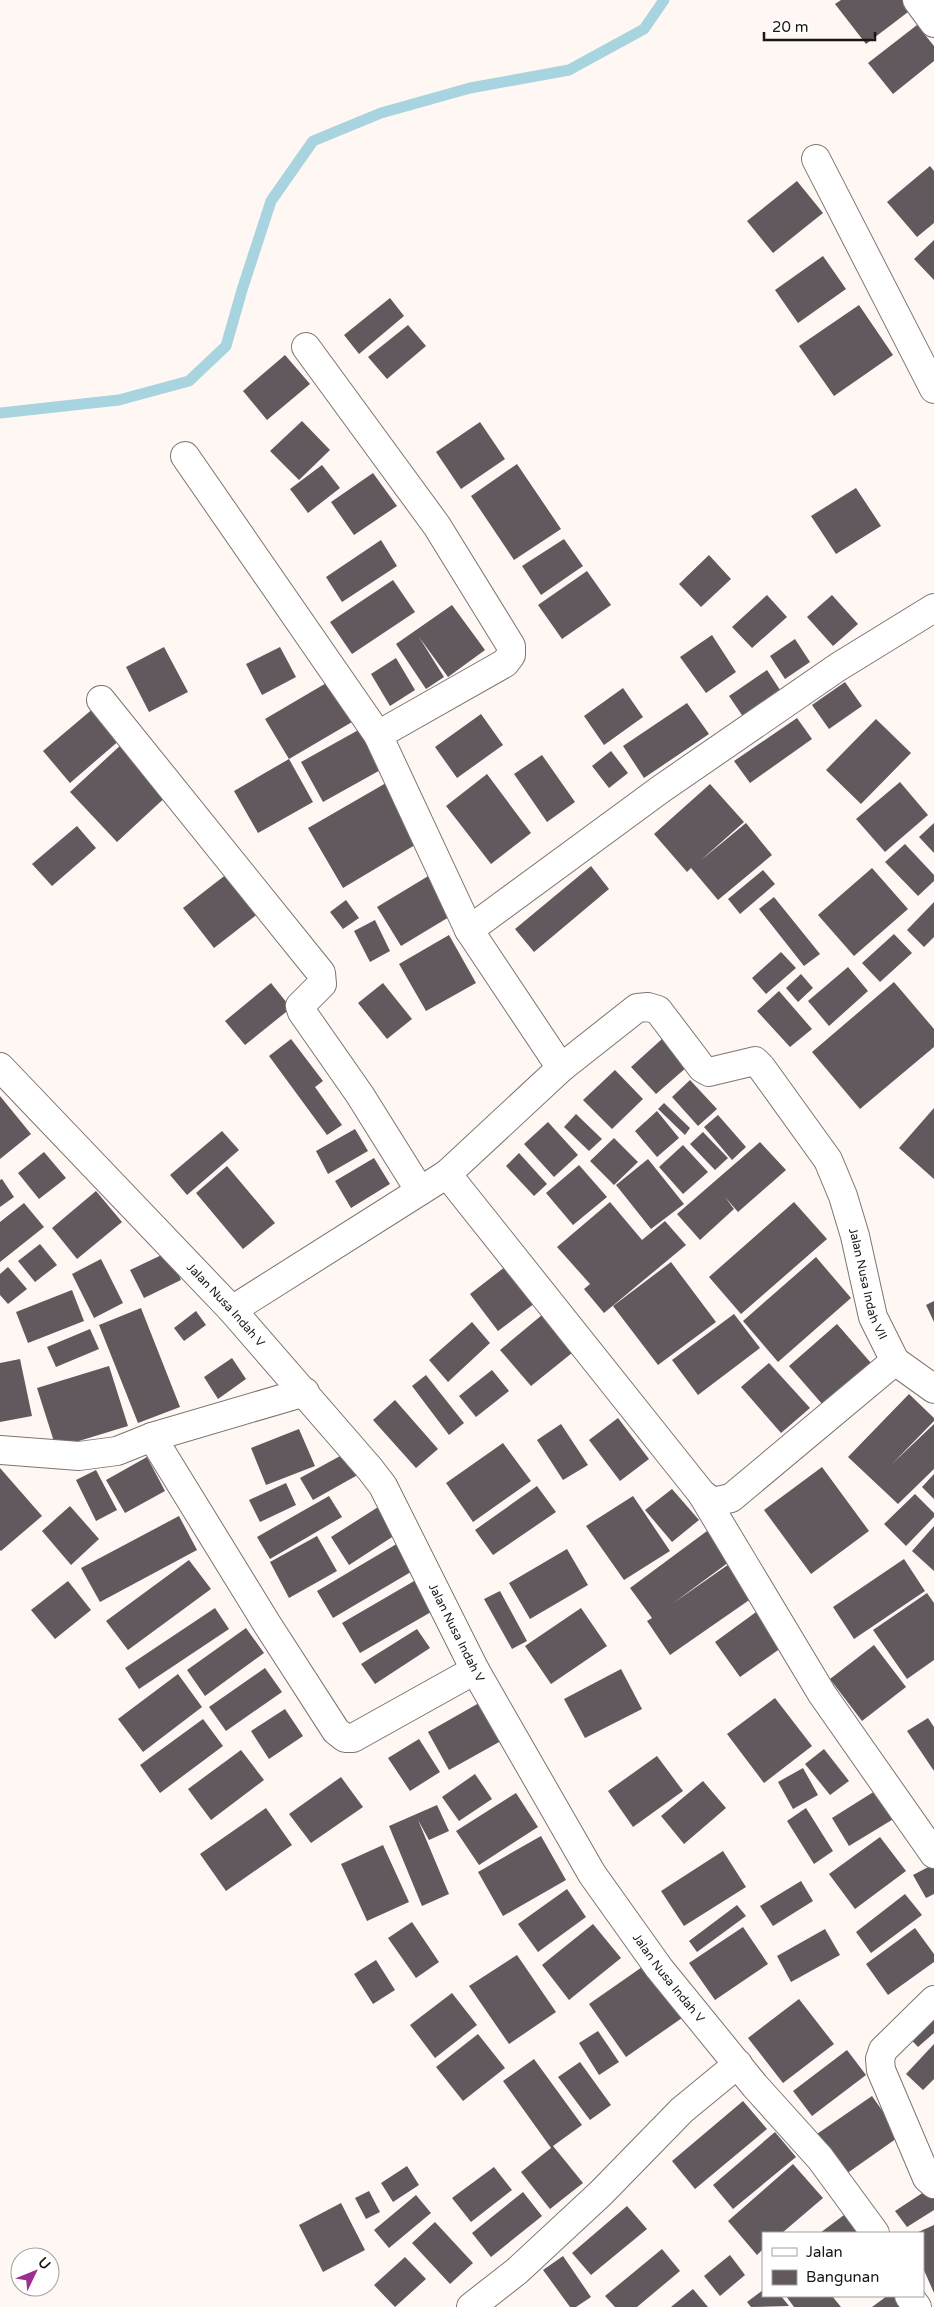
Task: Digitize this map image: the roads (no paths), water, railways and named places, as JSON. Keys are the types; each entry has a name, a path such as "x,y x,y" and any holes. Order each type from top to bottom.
{"street":[{"path":"917,0 934,23"},
{"path":"816,159 934,389"},
{"path":"306,347 437,526 511,646 511,655 505,663 378,735"},
{"path":"185,456 378,735 469,930 561,1068 447,1174 232,1310"},
{"path":"469,930 661,789 838,666 934,608"},
{"path":"101,700 321,973 322,984 303,1000 300,1006 302,1012 360,1095 420,1191"},
{"name":"Jalan Nusa Indah VII","path":"561,1068 637,1008 648,1006 658,1010 702,1068 710,1072 755,1061 828,1160 845,1204 873,1317 895,1361 934,1389"},
{"name":"Jalan Nusa Indah V","path":"0,1067 232,1310 305,1392 383,1486 475,1670 592,1874 659,1968 738,2064 820,2158 874,2232"},
{"path":"447,1174 702,1494 822,1694 934,1854"},
{"path":"702,1494 713,1502 731,1498 895,1361"},
{"path":"0,1450 78,1456 117,1451 152,1437 305,1392"},
{"path":"152,1437 267,1624 336,1731 345,1738 354,1738 475,1670"},
{"path":"934,2000 883,2050 880,2059 881,2070 927,2178 934,2184"},
{"path":"471,2307 517,2271 601,2193 682,2110 738,2064"},
{"path":"910,2297 918,2307"}],"waterway":[{"path":"0,413 119,400 189,381 226,346 271,201 313,141 381,113 470,88 569,70 644,29 664,0"}]}
